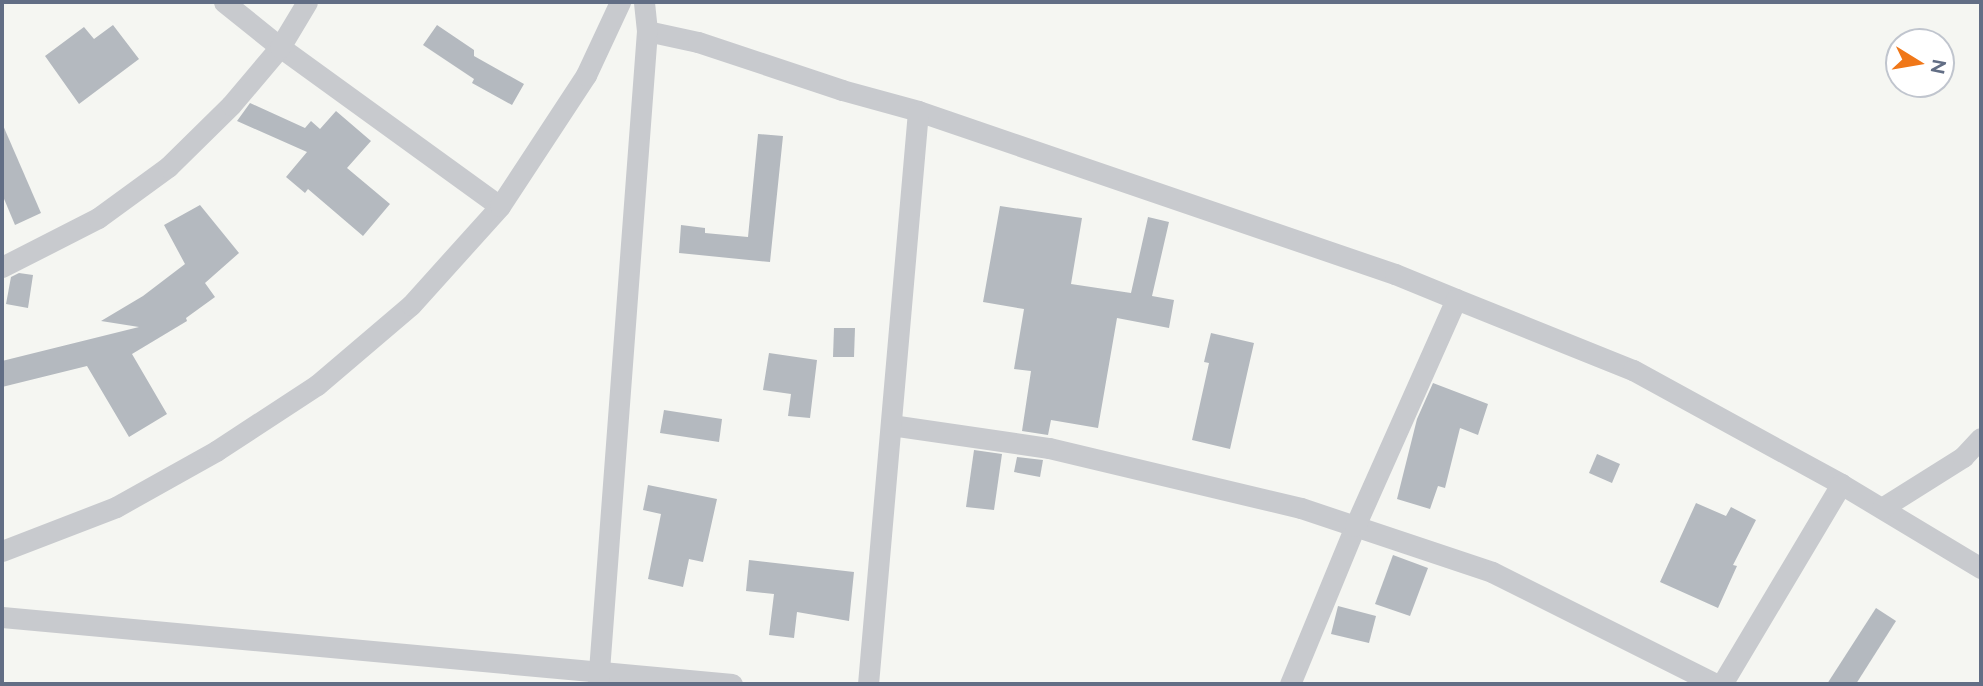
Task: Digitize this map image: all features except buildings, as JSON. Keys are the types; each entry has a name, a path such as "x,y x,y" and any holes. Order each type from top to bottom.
{"street":[{"path":"224,2 280,47 500,206"},
{"path":"2,267 98,218 168,167 232,105 280,47 307,2"},
{"path":"2,551 116,507 216,451 317,385 411,305 500,206 586,75 620,2"},
{"path":"599,679 647,31 644,2"},
{"path":"647,31 698,42 842,90 918,111 1395,274 1633,370 1842,484 1981,568"},
{"path":"868,684 918,111"},
{"path":"1290,684 1355,526 1456,299"},
{"path":"891,425 1049,448 1301,508 1492,572 1716,684"},
{"path":"1882,508 1963,457 1981,438"},
{"path":"1722,684 1842,484"},
{"path":"2,617 599,679 732,684"}]}
